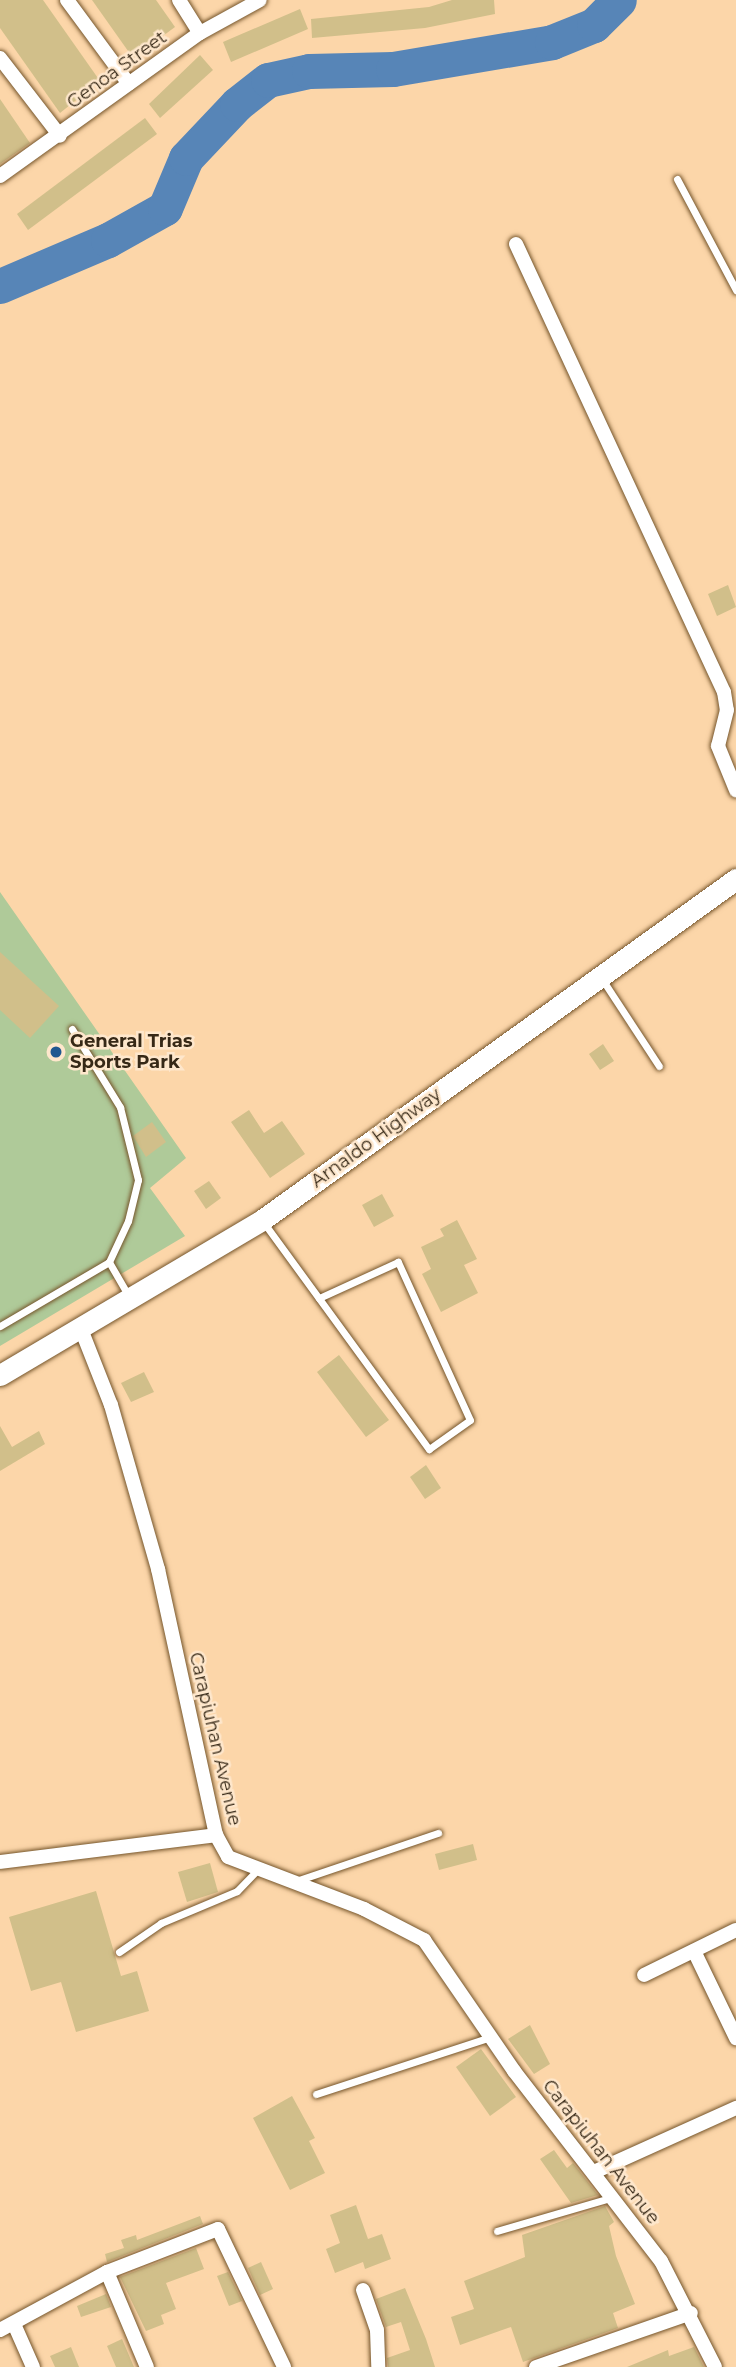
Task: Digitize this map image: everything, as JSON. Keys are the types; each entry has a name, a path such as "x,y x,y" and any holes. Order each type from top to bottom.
{"main road":[{"name":"Arnaldo Highway","path":"0,1375 132,1300 261,1220 736,879"}],"street":[{"path":"67,0 128,84"},
{"path":"178,0 200,33"},
{"name":"Genoa Street","path":"0,176 60,136 200,33 260,0"},
{"path":"0,58 60,136"},
{"path":"516,244 724,692 727,710 718,746 736,790"},
{"name":"Carapiuhan Avenue","path":"81,1329 111,1405 158,1569 216,1835 228,1857 364,1909 424,1940 490,2037 661,2262 691,2313 715,2367"},
{"path":"0,1862 216,1835"},
{"path":"644,1975 736,1930"},
{"path":"694,1951 736,2038"},
{"path":"594,2172 736,2108"},
{"path":"33,2367 7,2327 107,2272 218,2229 284,2367"},
{"path":"107,2272 147,2367"},
{"path":"363,2290 377,2330 378,2367"},
{"path":"536,2367 691,2313"}],"lane":[{"path":"677,179 736,290"},
{"path":"600,977 659,1066"},
{"path":"0,1326 110,1262 128,1221 138,1180 120,1107 72,1029"},
{"path":"261,1220 429,1449 470,1420 398,1262 319,1298"},
{"path":"110,1262 132,1300"},
{"path":"292,1882 438,1833"},
{"path":"119,1952 161,1923 237,1891 257,1870"},
{"path":"316,2094 490,2037"},
{"path":"497,2231 612,2197"}],"green space":[{"name":"General Trias Sports Park","path":"0,892 186,1158 150,1188 185,1236 0,1346"}],"building":[{"path":"0,0 43,0 100,81 60,113 0,28"},
{"path":"92,0 156,0 175,27 133,58"},
{"path":"452,0 494,0 495,14 425,28 312,38 311,19 429,7"},
{"path":"300,9 308,29 231,62 223,42"},
{"path":"200,55 213,70 160,118 149,104"},
{"path":"0,99 30,143 0,164"},
{"path":"145,118 157,134 28,230 17,214"},
{"path":"728,585 736,607 717,616 708,594"},
{"path":"0,952 59,1006 30,1038 0,1010"},
{"path":"603,1044 614,1061 600,1070 589,1054"},
{"path":"249,1110 264,1133 282,1121 305,1154 270,1178 231,1122"},
{"path":"152,1122 166,1142 146,1157 133,1136"},
{"path":"209,1181 221,1198 206,1209 194,1191"},
{"path":"382,1194 394,1216 374,1227 362,1205"},
{"path":"457,1220 477,1259 464,1265 478,1293 441,1312 422,1274 431,1269 421,1247 444,1236 440,1229"},
{"path":"339,1355 389,1420 366,1437 317,1372"},
{"path":"144,1372 154,1392 131,1402 121,1383"},
{"path":"0,1426 12,1447 39,1431 45,1444 0,1471"},
{"path":"426,1465 441,1488 425,1499 410,1477"},
{"path":"473,1844 477,1860 439,1870 435,1854"},
{"path":"210,1863 218,1892 187,1902 178,1872"},
{"path":"96,1891 121,1976 137,1971 149,2011 76,2032 61,1982 31,1991 9,1917"},
{"path":"530,2025 550,2064 534,2074 508,2039"},
{"path":"481,2049 516,2097 490,2116 456,2067"},
{"path":"292,2096 315,2138 309,2141 325,2173 290,2190 253,2118"},
{"path":"554,2150 567,2168 573,2163 598,2195 571,2203 540,2159"},
{"path":"356,2205 368,2239 382,2234 391,2259 365,2269 363,2262 335,2273 326,2249 340,2243 330,2215"},
{"path":"605,2206 614,2222 609,2226 616,2256 635,2304 613,2313 618,2328 523,2362 511,2327 460,2345 451,2317 474,2309 464,2281 525,2257 522,2235"},
{"path":"200,2216 203,2224 107,2262 105,2254 124,2248 121,2240 136,2235 137,2240"},
{"path":"196,2248 204,2269 166,2283 176,2309 161,2315 164,2324 146,2331 120,2277"},
{"path":"261,2262 273,2289 260,2295 248,2268"},
{"path":"228,2272 242,2301 229,2306 217,2276"},
{"path":"405,2288 435,2367 388,2367 387,2358 410,2350 401,2322 386,2327 376,2299"},
{"path":"106,2294 111,2307 81,2317 77,2306"},
{"path":"122,2339 134,2367 116,2367 107,2346"},
{"path":"71,2347 79,2367 55,2367 50,2356"},
{"path":"694,2347 704,2367 627,2367 668,2350 669,2356"}],"waterway":[{"path":"0,286 108,240 165,208 186,158 237,104 268,80 309,71 393,69 552,42 594,25 619,0"}],"place":[{"name":"General Trias Sports Park","path":"56,1052"}]}
